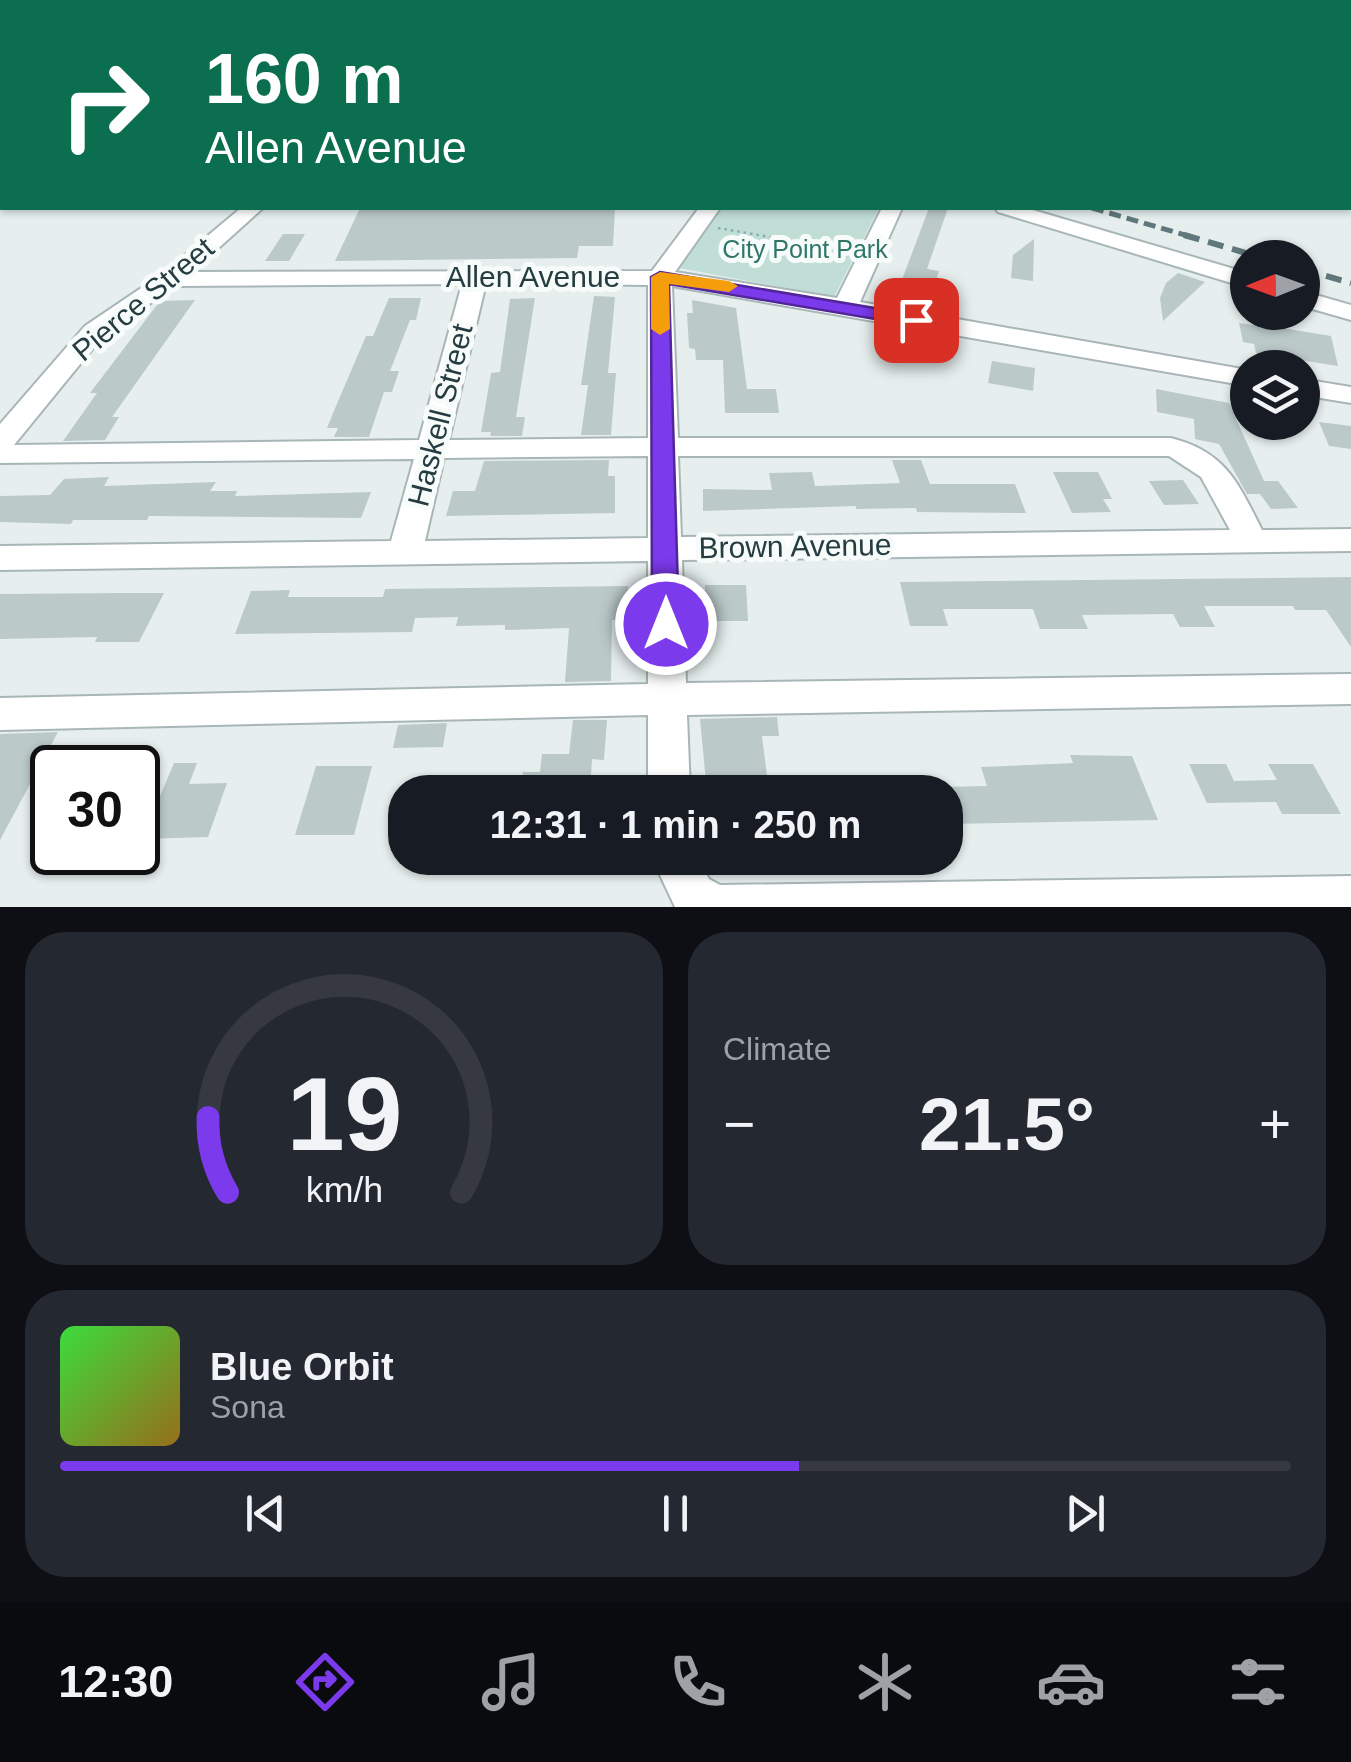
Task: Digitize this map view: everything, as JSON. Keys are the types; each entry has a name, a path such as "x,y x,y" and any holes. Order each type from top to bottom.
{"street":[{"name":"Pierce Street","path":"0,443 94,331 170,278 251,210"},
{"path":"845,308 891,210"},
{"path":"1011,210 1230,276"},
{"path":"668,775 660,277 703,216"},
{"name":"Haskell Street","path":"405,553 476,276"},
{"name":"Allen Avenue","path":"170,278 660,277 1230,375"},
{"path":"1320,304 1351,313"},
{"path":"1320,390 1351,395"},
{"path":"0,454 1172,447 1186,449 1208,461 1252,540"},
{"name":"Brown Avenue","path":"0,558 1351,540"},
{"path":"0,714 1351,689"},
{"path":"682,875 692,894 712,907"},
{"path":"720,907 1062,906 1350,898"}],"path":[{"path":"703,216 788,240"}],"green space":[{"name":"City Point Park","path":"713,210 878,210 834,297 674,267 673,262"}],"building":[{"path":"359,210 615,210 613,246 579,246 577,258 335,261"},
{"path":"928,210 947,210 927,269 939,271 930,299 897,293"},
{"path":"283,234 305,234 289,261 265,261"},
{"path":"1034,239 1033,281 1011,278 1013,255"},
{"path":"1178,273 1205,282 1163,321 1160,298 1166,283"},
{"path":"594,296 615,297 608,373 616,373 611,435 581,435 588,385 581,385"},
{"path":"389,298 421,298 416,320 410,320 390,371 399,371 392,392 384,392 369,437 334,437 338,428 327,428 366,336 373,336"},
{"path":"535,298 516,417 525,417 522,436 490,436 491,432 481,432 491,373 500,372 510,299"},
{"path":"195,300 112,417 119,417 105,440 63,441 97,393 90,393 160,301"},
{"path":"692,300 736,308 747,389 776,389 779,413 725,413 723,360 696,360 695,349 689,348 687,313 693,313"},
{"path":"1240,330 1294,330 1331,336 1338,366 1320,363 1320,350 1255,350 1254,344 1243,342"},
{"path":"992,361 1035,368 1033,391 988,383"},
{"path":"1156,389 1229,403 1230,440 1246,440 1264,481 1278,481 1298,508 1271,509 1260,494 1247,494 1219,444 1195,439 1194,419 1157,412"},
{"path":"1320,422 1351,426 1351,449 1329,446"},
{"path":"609,460 608,476 615,476 615,513 446,516 453,491 475,491 484,461"},
{"path":"892,460 921,460 930,484 1015,484 1026,513 917,512 916,508 856,506 703,511 703,489 772,490 769,473 812,472 815,486 900,483"},
{"path":"1053,472 1098,472 1112,499 1103,499 1111,512 1072,513"},
{"path":"109,477 104,486 216,482 210,491 237,491 235,496 371,492 361,518 149,516 147,520 73,520 71,524 0,522 0,496 50,495 64,479"},
{"path":"1183,480 1199,504 1164,505 1149,481"},
{"path":"1351,577 1351,647 1326,610 1295,610 1293,606 1204,606 1215,627 1180,627 1173,614 1082,615 1088,629 1040,629 1033,609 943,609 948,626 910,626 900,582"},
{"path":"705,585 746,585 748,621 706,621"},
{"path":"628,586 627,620 612,620 611,681 565,682 569,628 505,630 505,625 456,626 458,617 415,618 412,632 235,634 251,591 290,590 288,597 383,597 385,589"},
{"path":"164,593 139,642 95,642 97,637 0,639 0,594"},
{"path":"777,717 779,736 762,736 767,775 705,775 700,719"},
{"path":"573,720 607,720 604,760 592,759 591,775 523,775 540,772 542,754 569,754"},
{"path":"447,723 443,747 393,748 398,725"},
{"path":"58,732 51,745 30,745 30,784 0,840 0,734"},
{"path":"1070,755 1132,756 1158,820 963,824 963,787 987,786 981,767 1073,763"},
{"path":"174,763 197,763 189,784 227,783 208,837 160,838 160,796"},
{"path":"1189,764 1226,764 1234,781 1277,780 1268,764 1313,764 1341,814 1282,814 1276,802 1207,803"},
{"path":"316,766 372,766 354,835 295,835"}],"railway":[{"path":"1099,210 1192,237"},
{"path":"1184,235 1230,248"},
{"path":"1320,274 1351,283"}],"slow traffic":[{"path":"660,329 660,277 729,286"}],"route":[{"path":"666,624 660,277 916,320"}]}
